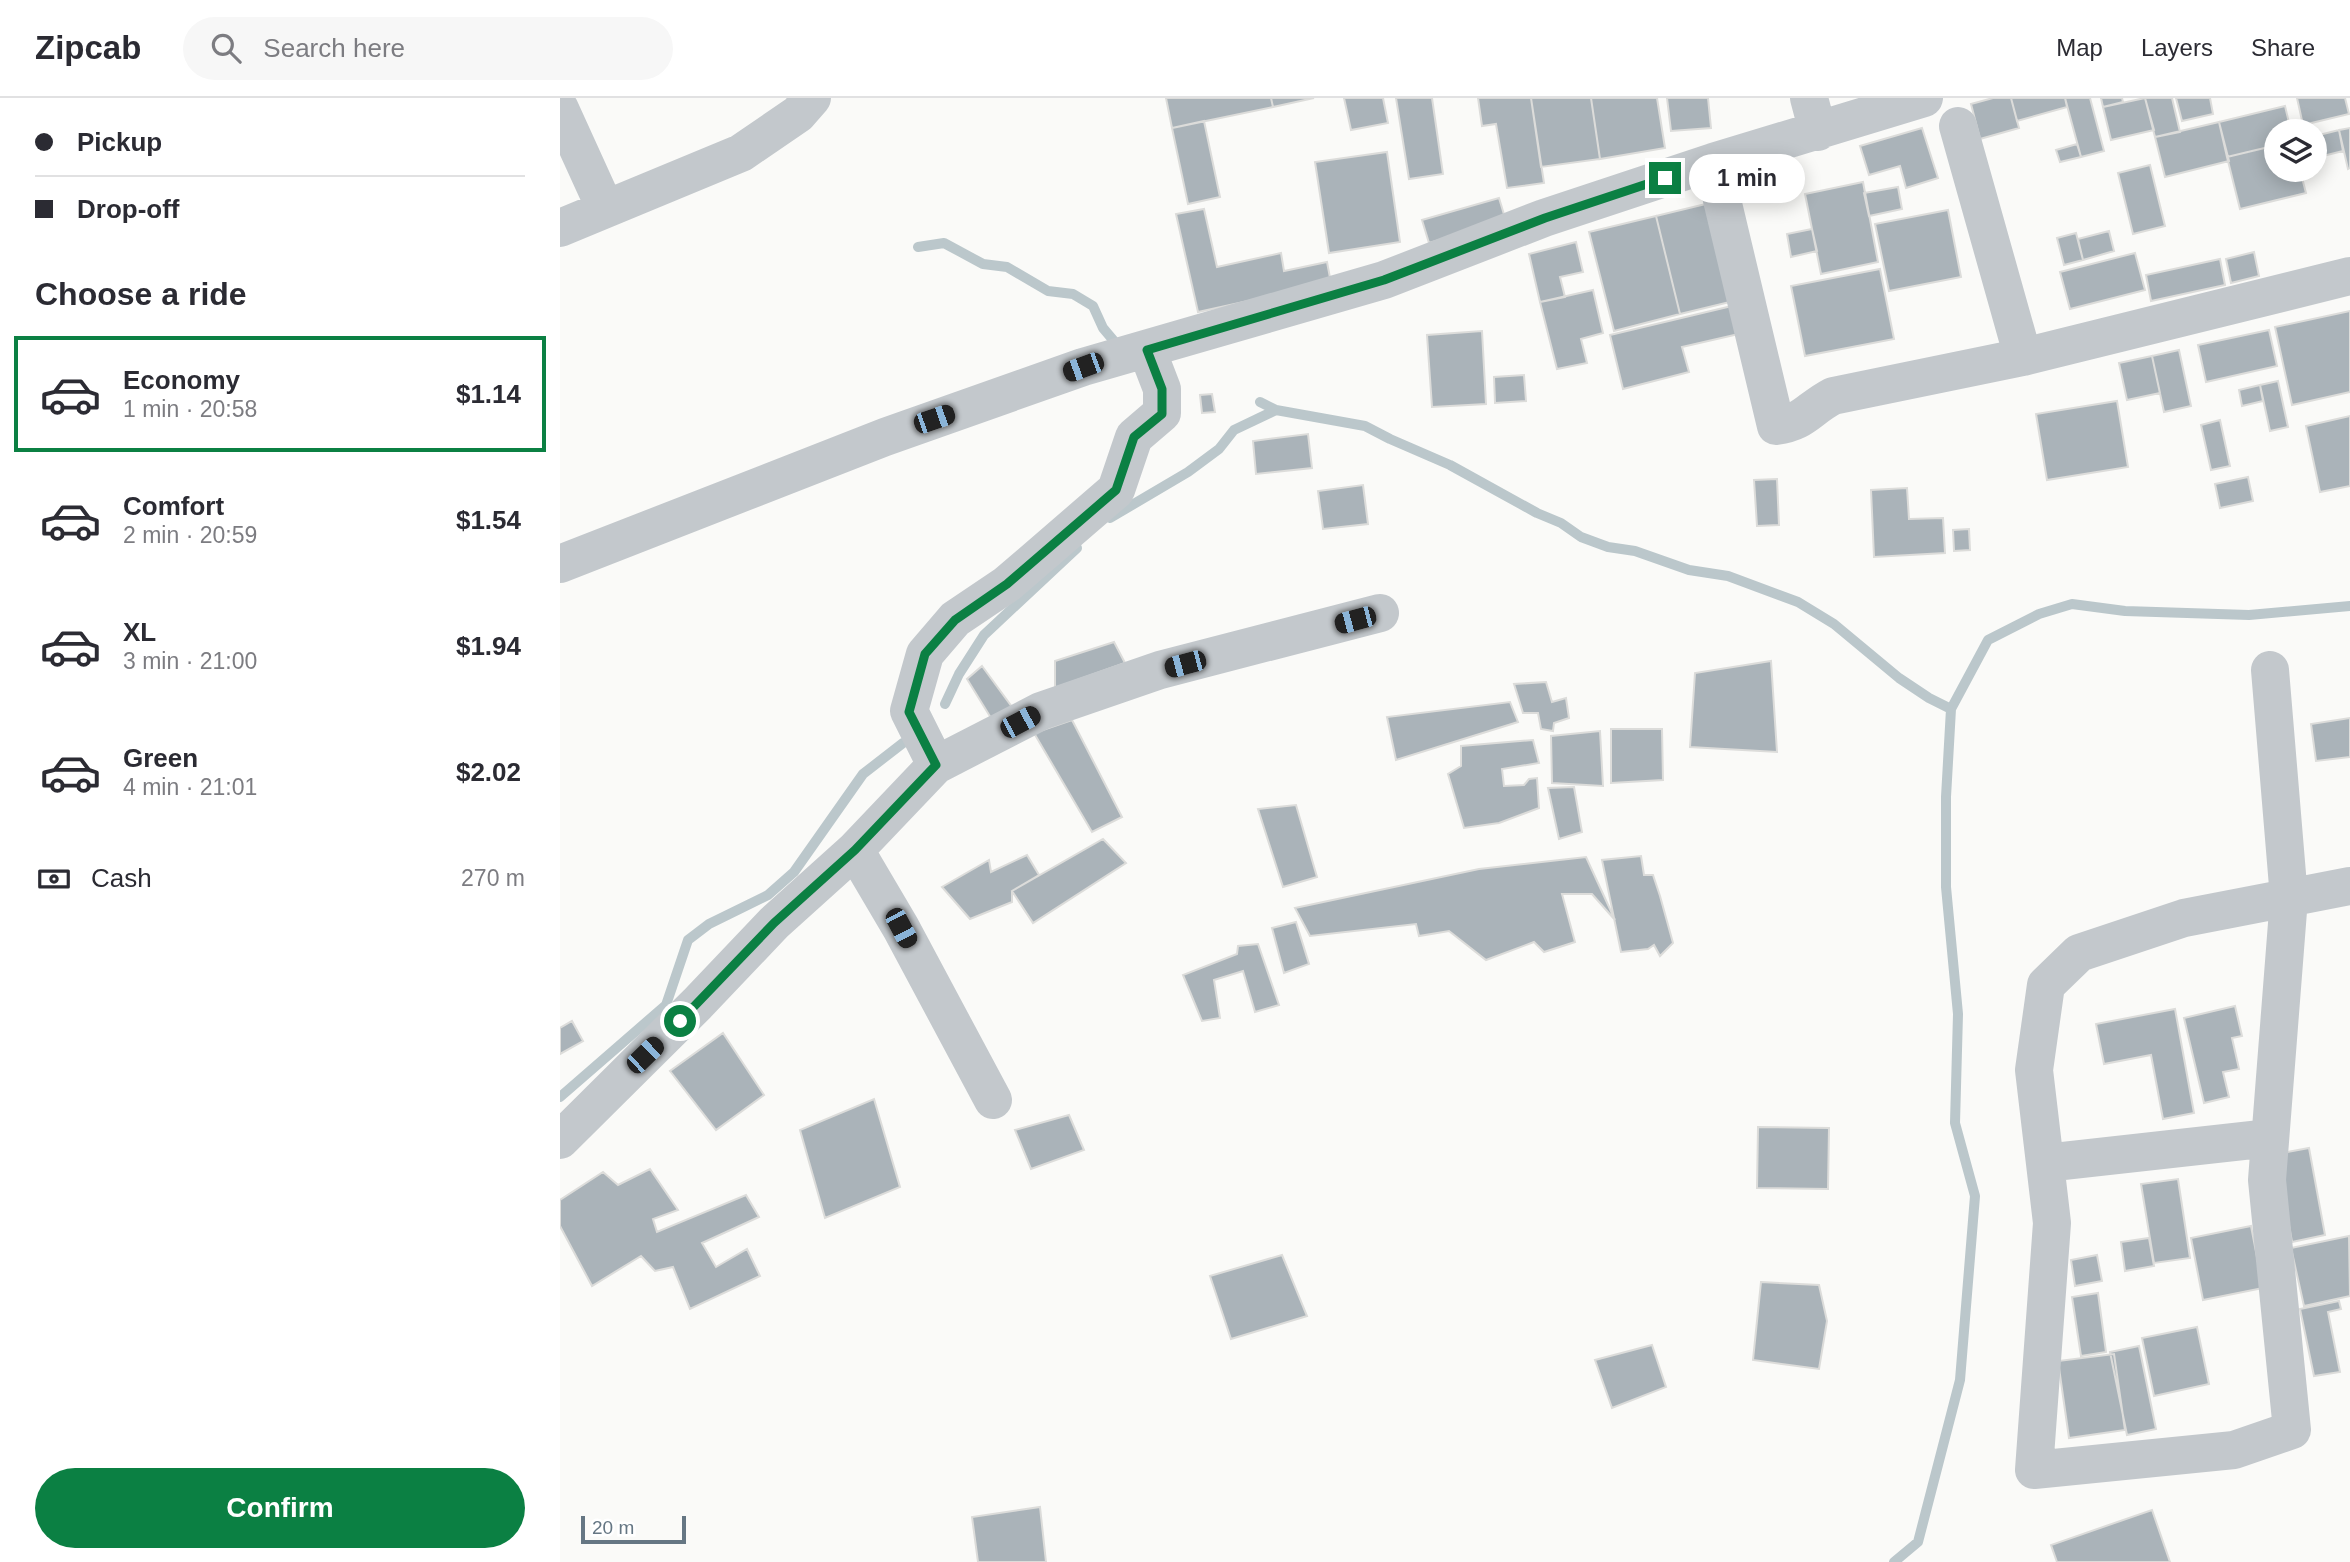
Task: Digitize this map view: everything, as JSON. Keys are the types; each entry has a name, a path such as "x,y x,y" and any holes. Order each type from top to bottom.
{"street":[{"path":"560,228 741,153 798,114 812,98"},
{"path":"560,564 885,437 1083,367 1384,280 1545,218 1713,162 1813,115 1924,98"},
{"path":"560,109 605,208"},
{"path":"1958,126 2024,357"},
{"path":"1713,162 1776,426 1796,423 1817,404 1833,396 2024,357 2350,276"},
{"path":"936,765 909,712 925,654 955,620 1007,584 1116,490 1134,437 1162,414 1162,389 1147,350"},
{"path":"560,1140 774,923 855,850 936,765 1041,711 1160,670 1380,613"},
{"path":"2270,670 2289,898 2267,1180 2292,1430 2234,1450 2034,1470 2052,1223 2034,1070 2046,985 2079,953 2184,918 2289,898 2350,886"},
{"path":"855,850 901,928 993,1100"},
{"path":"2045,1163 2270,1138"}],"building":[{"path":"1166,98 1271,98 1273,107 1172,128"},
{"path":"1271,98 1314,98 1273,107"},
{"path":"1344,98 1383,98 1388,123 1351,130"},
{"path":"1396,98 1432,98 1443,174 1409,179"},
{"path":"1478,98 1531,98 1544,183 1507,188 1496,124 1482,126"},
{"path":"1531,98 1591,98 1600,159 1541,167"},
{"path":"1591,98 1657,98 1665,148 1600,159"},
{"path":"1667,98 1708,98 1711,128 1671,131"},
{"path":"1993,98 2011,98 2019,128 1980,139 1971,104"},
{"path":"2011,98 2065,98 2067,107 2017,121"},
{"path":"2065,98 2090,98 2104,151 2081,157"},
{"path":"2101,98 2122,98 2123,102 2103,107"},
{"path":"2145,98 2154,130 2111,140 2103,107"},
{"path":"2145,98 2172,98 2180,132 2155,137"},
{"path":"2176,98 2210,98 2213,114 2182,121"},
{"path":"2297,98 2345,98 2349,114 2327,119 2302,119"},
{"path":"2285,106 2288,119 2264,119 2264,148 2227,157 2219,122"},
{"path":"1204,121 1220,197 1188,204 1172,128"},
{"path":"2219,122 2229,161 2165,177 2155,137"},
{"path":"1922,128 1938,178 1906,188 1900,166 1869,175 1860,146"},
{"path":"2350,128 2350,168 2348,169 2339,130"},
{"path":"2339,130 2343,151 2327,155 2327,133"},
{"path":"2077,144 2081,157 2060,162 2056,150"},
{"path":"2264,148 2264,182 2303,182 2306,193 2240,209 2227,157"},
{"path":"1387,152 1400,242 1329,253 1315,162"},
{"path":"2150,165 2165,226 2133,234 2118,173"},
{"path":"1863,182 1878,262 1821,274 1805,194"},
{"path":"1898,187 1902,209 1869,216 1864,193"},
{"path":"1499,198 1506,221 1429,243 1422,220"},
{"path":"1714,202 1738,300 1680,314 1656,216"},
{"path":"1204,209 1217,267 1281,253 1284,271 1327,262 1331,283 1198,312 1176,214"},
{"path":"1948,210 1961,277 1889,291 1875,224"},
{"path":"1656,216 1680,314 1614,331 1589,232"},
{"path":"1812,229 1817,251 1791,257 1787,234"},
{"path":"2109,231 2114,251 2083,260 2078,239"},
{"path":"2076,233 2083,260 2064,265 2057,238"},
{"path":"1576,242 1583,272 1560,277 1565,297 1540,302 1529,254"},
{"path":"2254,252 2259,276 2231,283 2226,259"},
{"path":"2135,253 2145,290 2070,309 2060,272"},
{"path":"2220,259 2225,285 2151,301 2146,275"},
{"path":"1880,269 1894,339 1805,356 1791,286"},
{"path":"1593,290 1603,333 1581,339 1587,363 1557,369 1540,302"},
{"path":"1736,305 1743,333 1682,347 1689,372 1623,389 1610,335"},
{"path":"2350,311 2350,392 2292,405 2275,327"},
{"path":"2269,330 2277,366 2206,382 2198,345"},
{"path":"1482,331 1486,404 1432,407 1427,335"},
{"path":"2179,350 2191,406 2164,412 2152,356"},
{"path":"2152,356 2160,393 2127,400 2119,363"},
{"path":"1524,375 1526,401 1495,403 1494,377"},
{"path":"2278,381 2288,427 2270,431 2260,385"},
{"path":"2260,385 2263,401 2242,406 2239,390"},
{"path":"1212,394 1215,412 1202,413 1200,395"},
{"path":"2117,401 2128,467 2047,480 2036,414"},
{"path":"2350,416 2350,486 2320,492 2306,426"},
{"path":"2220,420 2230,466 2211,470 2201,425"},
{"path":"1308,434 1312,468 1256,474 1253,441"},
{"path":"2248,477 2253,501 2220,508 2215,484"},
{"path":"1777,479 1779,525 1757,526 1754,480"},
{"path":"1363,485 1368,524 1323,529 1318,491"},
{"path":"1907,488 1909,519 1943,518 1945,553 1874,557 1871,490"},
{"path":"1969,529 1970,550 1954,551 1953,530"},
{"path":"1114,642 1125,663 1055,688 1055,661"},
{"path":"1771,661 1777,752 1690,747 1695,673"},
{"path":"982,666 1012,707 991,718 967,679"},
{"path":"1546,682 1552,702 1566,698 1569,718 1554,723 1553,731 1541,729 1538,713 1523,713 1514,684"},
{"path":"1510,702 1518,722 1396,760 1387,717"},
{"path":"2350,718 2350,757 2316,761 2311,724"},
{"path":"1072,720 1122,817 1092,832 1034,733"},
{"path":"1611,729 1662,729 1663,780 1611,783"},
{"path":"1600,731 1603,786 1552,783 1551,736"},
{"path":"1533,740 1539,763 1502,769 1504,786 1524,785 1529,779 1537,778 1539,808 1499,823 1464,828 1448,774 1461,766 1461,746"},
{"path":"1574,787 1582,832 1559,839 1548,788"},
{"path":"1296,805 1317,877 1283,887 1258,809"},
{"path":"1103,839 1126,863 1033,923 1012,891"},
{"path":"1027,855 1039,875 1012,891 1012,902 970,919 942,887 989,860 991,872"},
{"path":"1641,856 1644,875 1653,875 1673,943 1660,956 1654,945 1648,949 1621,952 1602,860"},
{"path":"1586,857 1615,920 1592,894 1562,894 1575,942 1544,952 1534,942 1486,960 1449,931 1419,936 1416,924 1310,936 1295,908 1479,869"},
{"path":"1296,922 1309,964 1284,973 1272,928"},
{"path":"1258,944 1279,1005 1255,1012 1243,971 1214,980 1220,1018 1202,1021 1183,975 1237,954 1238,946"},
{"path":"2235,1006 2242,1036 2232,1038 2239,1069 2223,1072 2229,1097 2204,1103 2184,1018"},
{"path":"2175,1009 2194,1113 2163,1119 2151,1055 2104,1064 2096,1024"},
{"path":"572,1021 583,1041 560,1054 560,1028"},
{"path":"723,1033 764,1095 716,1130 670,1071"},
{"path":"874,1099 900,1187 825,1218 800,1130"},
{"path":"1069,1115 1084,1150 1031,1169 1015,1130"},
{"path":"1758,1127 1829,1128 1828,1189 1757,1188"},
{"path":"2309,1148 2325,1235 2292,1242 2276,1154"},
{"path":"650,1169 678,1210 653,1219 657,1232 746,1195 759,1217 702,1243 716,1267 747,1249 760,1276 690,1309 673,1267 655,1271 641,1256 592,1286 560,1226 560,1200 603,1172 618,1185"},
{"path":"2178,1179 2190,1258 2154,1263 2141,1184"},
{"path":"2251,1226 2263,1288 2203,1300 2191,1238"},
{"path":"2349,1236 2350,1296 2304,1306 2291,1248"},
{"path":"2149,1238 2154,1266 2125,1271 2121,1242"},
{"path":"1282,1255 1307,1316 1231,1339 1210,1276"},
{"path":"2097,1255 2102,1281 2075,1286 2071,1260"},
{"path":"1761,1282 1819,1285 1827,1321 1819,1369 1753,1360"},
{"path":"2098,1293 2106,1352 2081,1356 2072,1297"},
{"path":"2339,1301 2341,1309 2328,1312 2340,1372 2314,1376 2300,1309"},
{"path":"2197,1327 2209,1384 2154,1396 2142,1338"},
{"path":"1652,1345 1666,1387 1612,1408 1595,1360"},
{"path":"2139,1346 2156,1429 2127,1435 2110,1352"},
{"path":"2114,1354 2125,1430 2069,1438 2058,1361"},
{"path":"1040,1507 1046,1562 978,1562 972,1517"},
{"path":"2152,1510 2170,1562 2057,1562 2051,1545"}],"waterway":[{"path":"918,247 944,243 983,264 1007,267 1048,291 1073,294 1093,306 1103,328 1119,347"},
{"path":"1260,402 1276,410 1365,426 1450,465 1537,513 1561,523 1581,537 1608,547 1635,551 1689,570 1728,576 1798,602 1834,624 1899,678 1951,709"},
{"path":"1110,518 1188,472 1219,449 1234,430 1276,410"},
{"path":"945,704 959,674 984,635 1077,548"},
{"path":"1894,1562 1918,1542 1960,1380 1975,1196 1955,1123 1958,1014 1946,887 1946,797 1951,709 1988,640 2039,614 2072,604 2125,611 2249,615 2350,606"},
{"path":"560,1097 666,1005 688,940 709,924 768,895 794,872 863,774 903,743"}],"route":[{"path":"680,1021 774,923 855,850 936,765 909,712 925,654 955,620 1007,584 1116,490 1134,437 1162,414 1162,389 1147,350 1384,280 1545,218 1665,178"}]}
